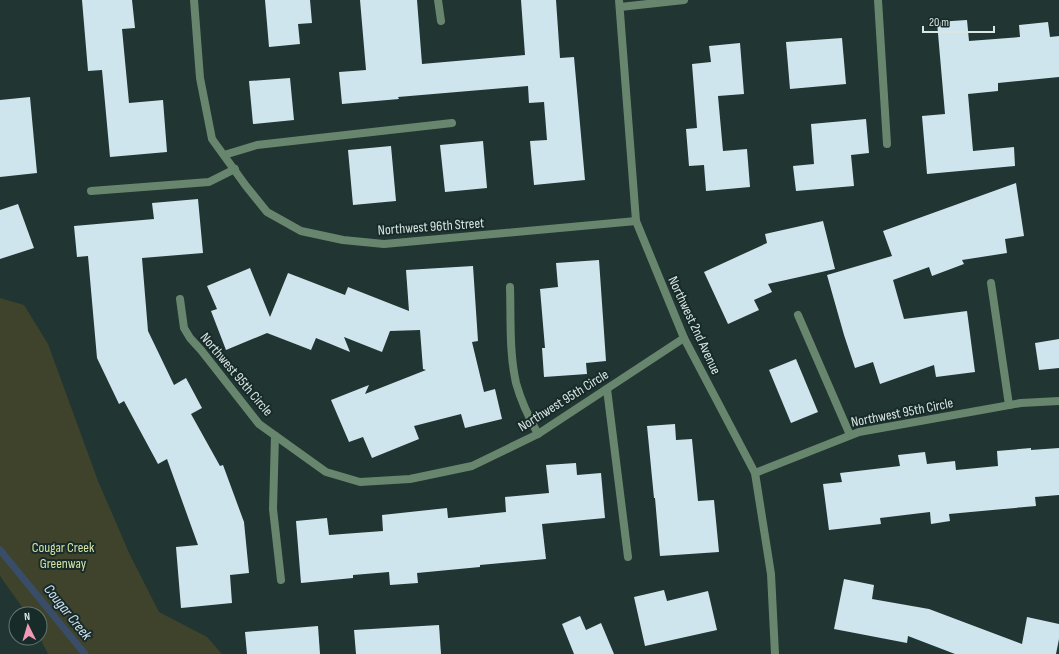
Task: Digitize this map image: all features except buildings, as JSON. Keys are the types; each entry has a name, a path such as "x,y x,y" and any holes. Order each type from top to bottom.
{"street":[{"name":"Northwest 96th Street","path":"194,0 200,78 212,139 268,212 301,231 343,240 384,244 636,221"},
{"path":"438,0 440,22"},
{"path":"619,4 684,0"},
{"path":"878,0 887,144"},
{"name":"Northwest 2nd Avenue","path":"619,4 636,221 684,338 755,473 771,574 775,654"},
{"path":"224,155 258,145 452,123"},
{"path":"91,191 209,182 234,169"},
{"path":"991,282 1009,405"},
{"path":"510,286 512,351 516,382 525,411 538,434"},
{"name":"Northwest 95th Circle","path":"180,299 184,328 190,338 259,424 326,472 360,482 410,479 472,466 538,434 684,338"},
{"path":"798,315 850,435"},
{"path":"607,389 628,557"},
{"name":"Northwest 95th Circle","path":"755,473 859,432 1021,403 1059,401"},
{"path":"275,436 273,509 281,580"}],"green space":[{"name":"Cougar Creek Greenway","path":"0,298 24,305 48,344 98,481 130,555 159,612 207,637 222,654 48,654 44,646 48,646 48,606 21,606 0,576"}],"waterway":[{"name":"Cougar Creek","path":"0,550 85,654"}]}
